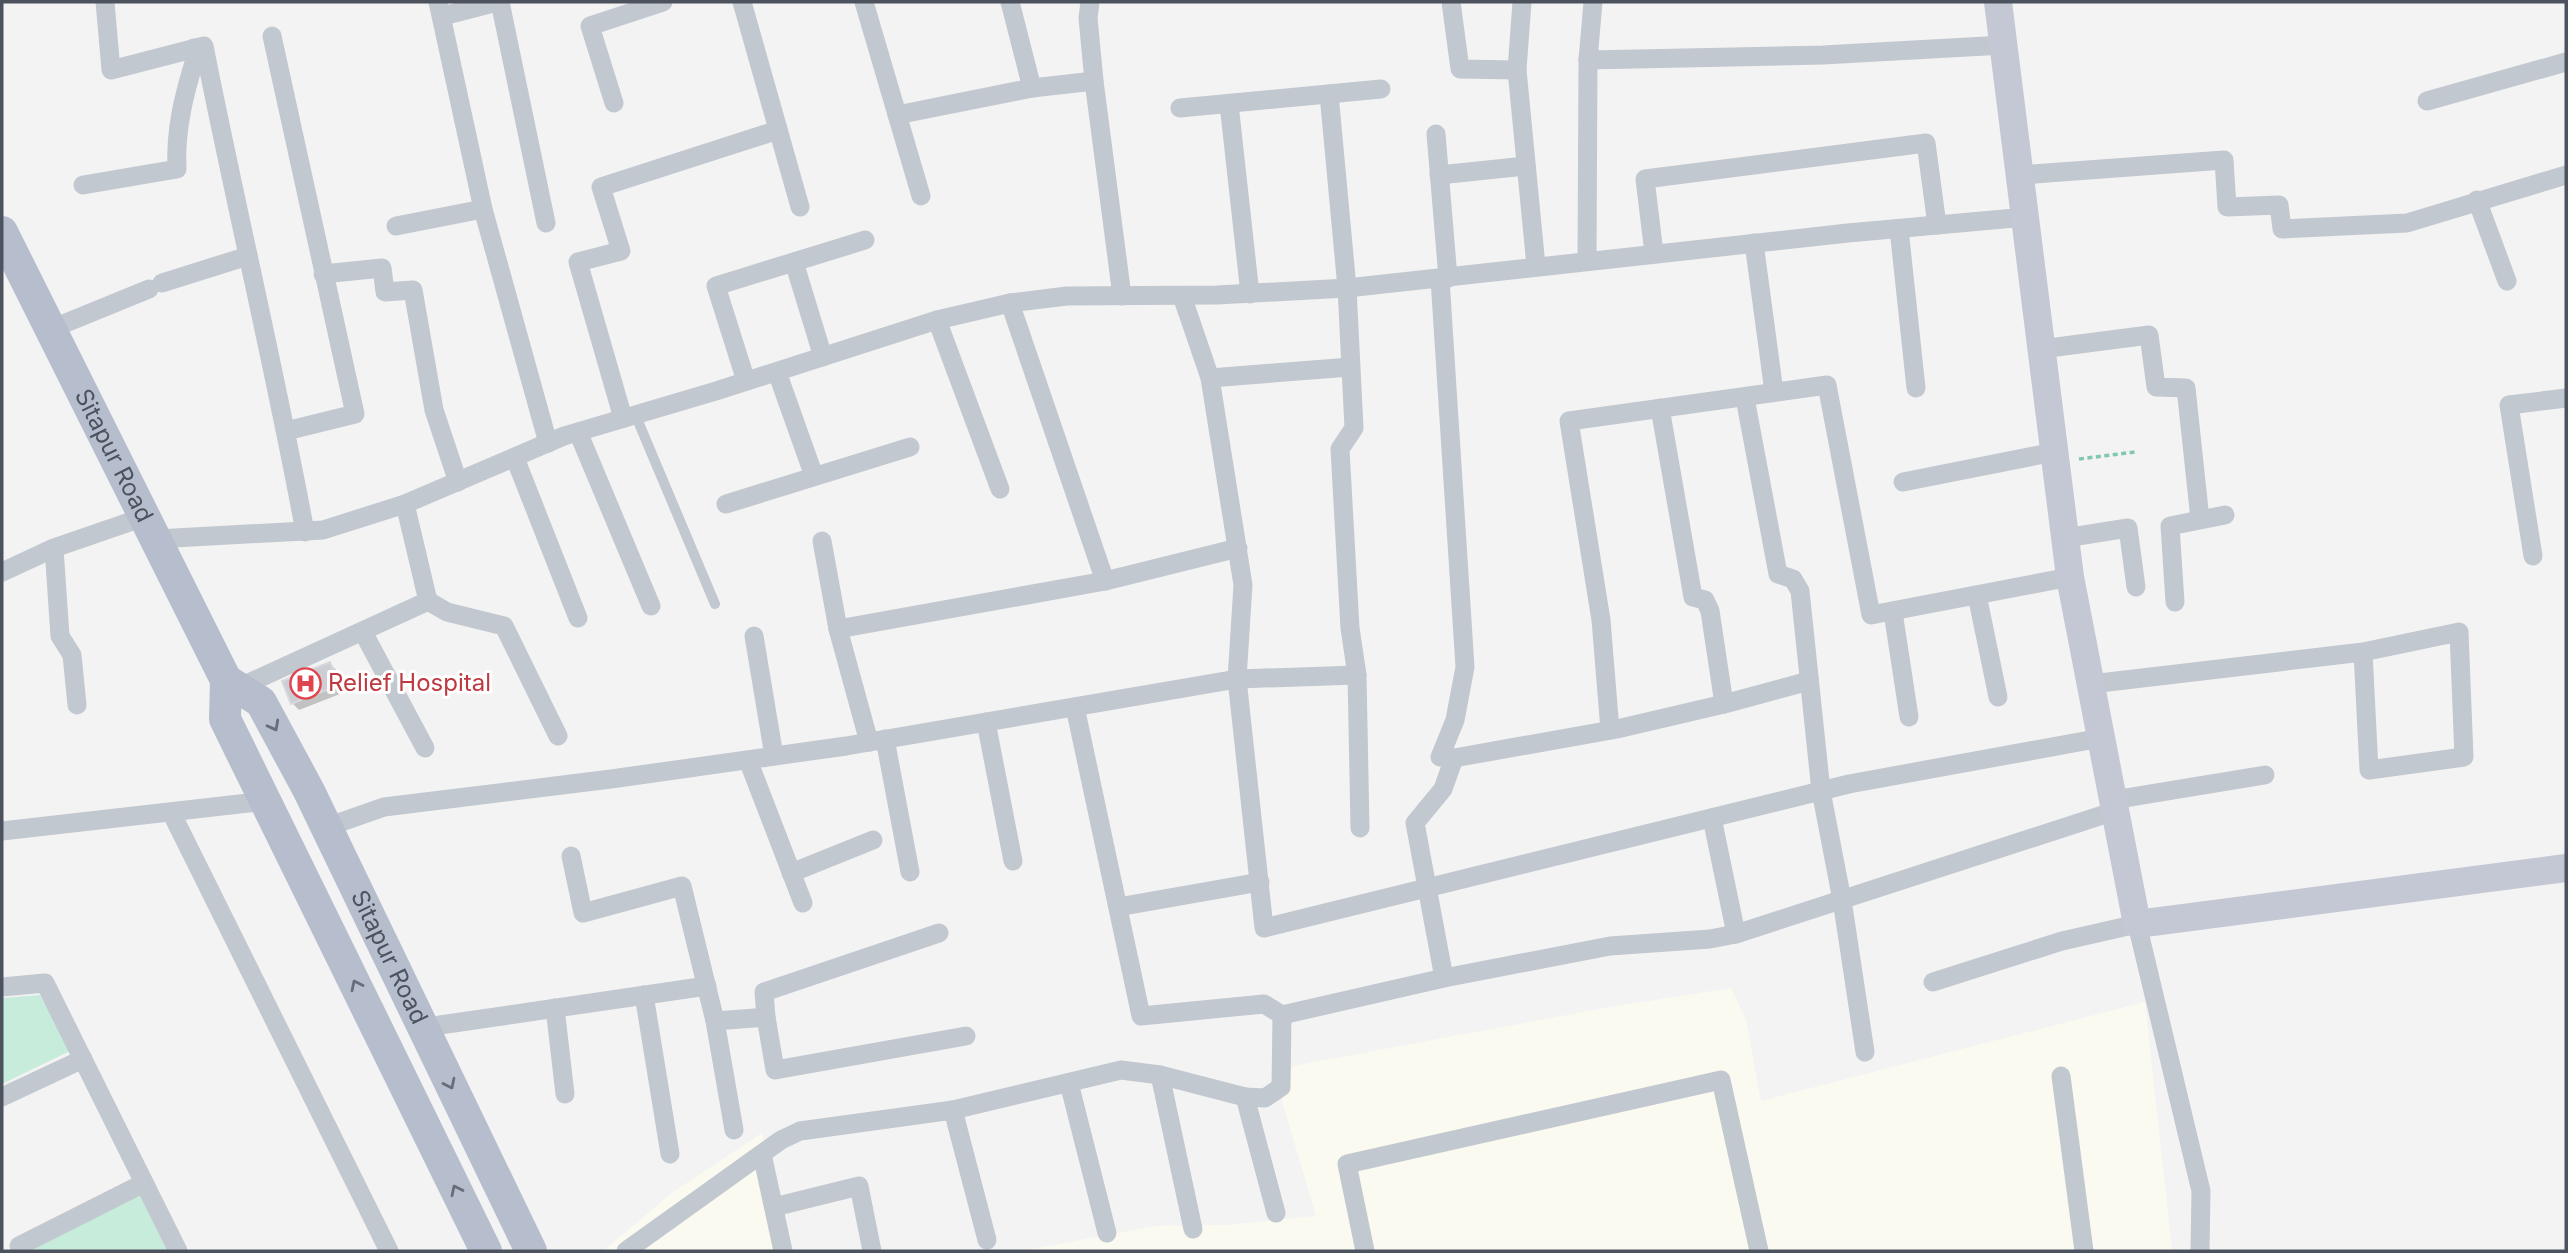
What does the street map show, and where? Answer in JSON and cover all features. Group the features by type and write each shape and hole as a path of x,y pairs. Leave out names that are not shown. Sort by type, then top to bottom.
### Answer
{"main road":[{"name":"Sitapur Road","path":"2,232 150,528 233,684 261,702 327,827 531,1251"},
{"name":"Sitapur Road","path":"233,684 225,719 486,1251"}],"street":[{"path":"105,2 111,70 204,46 305,532"},
{"path":"547,223 498,2 441,9 483,209 548,443"},
{"path":"614,103 590,26 663,2"},
{"path":"742,2 800,207"},
{"path":"864,2 921,196"},
{"path":"1010,2 1032,88"},
{"path":"1090,2 1087,18 1122,296"},
{"path":"1451,2 1460,69 1517,70"},
{"path":"1522,2 1517,70 1536,266"},
{"path":"1587,261 1587,60 1593,2"},
{"path":"1998,2 2070,577 2137,924 2201,1191 2200,1251"},
{"path":"272,36 355,414 286,431"},
{"path":"1587,60 1823,55 2004,45"},
{"path":"83,185 177,169 179,117 196,56 194,48"},
{"path":"2427,101 2566,62"},
{"path":"897,116 1032,88 1094,81"},
{"path":"1180,108 1381,89"},
{"path":"1329,94 1347,288 1354,428 1340,449 1350,628 1357,675 1360,828"},
{"path":"1228,104 1250,294"},
{"path":"629,416 578,262 621,251 601,187 778,130"},
{"path":"1436,134 1465,667 1455,720 1440,757 1454,758 1609,730 1724,704 1809,681"},
{"path":"1654,254 1645,179 1926,143 1937,225"},
{"path":"2020,175 2224,160 2227,207 2279,205 2281,229 2407,223 2566,175"},
{"path":"1439,175 1526,166"},
{"path":"2477,200 2507,281"},
{"path":"396,226 483,209"},
{"path":"2,572 54,548 150,528 305,532 323,530 405,504 578,432 937,320 1010,303 1067,296 1182,296 1347,288 2026,216"},
{"path":"1899,229 1916,388"},
{"path":"746,381 716,286 865,240"},
{"path":"1754,243 1774,392"},
{"path":"51,329 155,286 248,257"},
{"path":"794,262 823,357"},
{"path":"323,274 382,268 385,292 413,290 434,410 458,482"},
{"path":"1182,296 1210,378 1243,584 1237,679 1264,928 1821,791 2101,738"},
{"path":"1010,303 1105,581"},
{"path":"937,320 1000,489"},
{"path":"2042,349 2149,335 2157,387 2186,388 2200,519"},
{"path":"1210,378 1350,367"},
{"path":"777,372 814,476"},
{"path":"1609,730 1601,620 1569,421 1827,385 1871,615 2070,577"},
{"path":"1745,398 1778,574 1793,579 1800,591 1821,791 1842,900 1864,1052"},
{"path":"2533,556 2509,405 2566,398"},
{"path":"1660,408 1693,597 1706,600 1710,611 1724,704"},
{"path":"578,432 651,606"},
{"path":"726,504 910,447"},
{"path":"1903,482 2055,457"},
{"path":"515,458 578,618"},
{"path":"405,504 428,601 447,612 503,626 558,736"},
{"path":"2175,602 2170,526 2225,515"},
{"path":"2065,538 2127,528 2136,587"},
{"path":"822,541 838,629 877,740 910,872"},
{"path":"54,548 60,636 72,655 77,705"},
{"path":"838,629 1105,581 1238,548"},
{"path":"1977,595 1998,697"},
{"path":"233,684 363,632 428,601"},
{"path":"1893,611 1909,718"},
{"path":"363,632 425,748"},
{"path":"2091,684 2363,652 2459,632 2464,757 2369,770 2363,652"},
{"path":"754,636 774,756"},
{"path":"327,827 384,807 748,760 1237,679 1357,675"},
{"path":"1075,707 1141,1016 1265,1004 1282,1015 1444,978 1610,946 1710,939 1737,934 2114,806 2266,775"},
{"path":"986,722 1013,861"},
{"path":"1444,978 1415,823 1443,789 1454,758"},
{"path":"748,760 803,903"},
{"path":"2,831 266,801"},
{"path":"171,812 388,1251"},
{"path":"1712,818 1737,934"},
{"path":"791,873 873,840"},
{"path":"571,856 583,913 682,886 715,1021 734,1130"},
{"path":"1933,982 2062,941 2137,924 2566,868"},
{"path":"1118,907 1260,882"},
{"path":"939,933 764,992 775,1070 966,1036"},
{"path":"2,987 45,983 178,1251"},
{"path":"427,1034 440,1025 707,986"},
{"path":"644,995 670,1154"},
{"path":"555,1008 565,1094"},
{"path":"626,1251 781,1140 800,1132 953,1110 1121,1070 1160,1075 1245,1097 1265,1098 1281,1087 1282,1015"},
{"path":"715,1021 766,1017"},
{"path":"2,1097 83,1059"},
{"path":"1160,1075 1193,1229"},
{"path":"2061,1076 2084,1251"},
{"path":"1366,1251 1347,1164 1721,1080 1759,1251"},
{"path":"1069,1083 1107,1233"},
{"path":"1245,1097 1276,1213"},
{"path":"953,1110 987,1240"},
{"path":"762,1154 783,1251"},
{"path":"22,1251 19,1246 144,1183"},
{"path":"774,1207 859,1186 872,1251"}],"lane":[{"path":"629,416 715,604"}],"path":[{"path":"2055,457 2135,452"}],"shaded area":[{"path":"1731,988 1746,1020 1761,1101 2145,1002 2172,1251 1021,1251 1155,1226 1226,1225 1316,1216 1282,1101 1293,1066 1605,1008"},
{"path":"762,1133 789,1251 603,1251 673,1192"}],"green space":[{"path":"40,995 70,1051 2,1084 2,998"},
{"path":"142,1193 171,1251 36,1251 34,1246"}],"building":[{"path":"330,662 339,685 291,704 282,681"}],"place":[{"name":"Relief Hospital","path":"305,683"}]}
